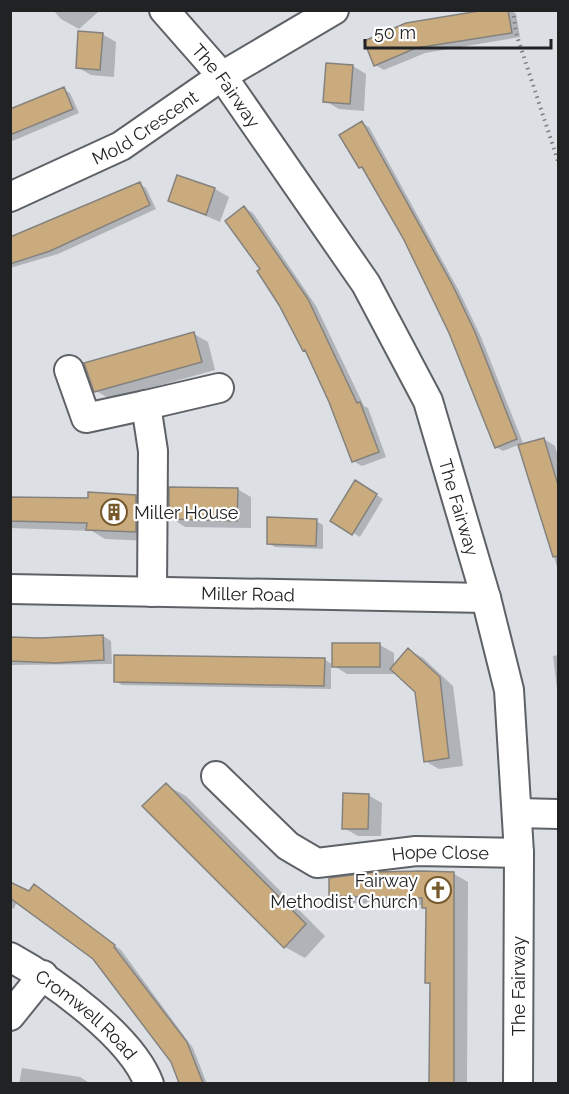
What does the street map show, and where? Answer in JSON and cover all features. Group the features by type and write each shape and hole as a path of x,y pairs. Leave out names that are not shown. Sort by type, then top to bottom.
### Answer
{"street":[{"name":"The Fairway","path":"164,10 222,76 366,284 428,401 486,598 509,690 519,853 518,1083"},
{"name":"Mold Crescent","path":"10,196 121,146 222,76 334,10"},
{"path":"69,370 86,418 219,388"},
{"path":"146,405 153,451 152,591"},
{"name":"Miller Road","path":"10,589 486,598"},
{"name":"Hope Close","path":"216,776 288,846 317,863 416,851 519,853"},
{"path":"518,813 558,814"},
{"name":"Cromwell Road","path":"10,957 43,975 95,1017 143,1067 149,1083"},
{"path":"10,1016 43,975"}],"path":[{"path":"513,10 516,33 558,161"}],"building":[{"path":"485,10 508,10 512,33 416,48 374,66 364,41 406,23"},
{"path":"78,31 103,33 100,70 76,68"},
{"path":"326,63 353,65 350,104 323,102"},
{"path":"64,87 73,109 10,135 10,109"},
{"path":"362,121 453,286 475,332 517,439 495,448 449,333 403,238 362,167 359,168 339,135"},
{"path":"177,175 215,188 206,215 168,201"},
{"path":"140,182 150,205 50,251 10,264 10,237"},
{"path":"244,206 308,299 357,403 360,402 379,452 352,462 329,402 305,350 303,351 279,305 257,271 260,269 225,221"},
{"path":"194,332 202,362 94,392 84,363"},
{"path":"544,438 558,485 558,556 553,557 518,445"},
{"path":"355,480 377,494 352,535 330,521"},
{"path":"169,487 238,488 237,521 169,519"},
{"path":"88,492 136,495 136,532 86,530 87,523 10,521 10,497 88,498"},
{"path":"267,517 317,519 316,546 267,544"},
{"path":"103,635 104,660 56,663 10,661 10,637"},
{"path":"332,643 380,643 380,667 332,667"},
{"path":"408,648 440,677 449,758 424,762 415,692 390,669"},
{"path":"114,655 325,658 324,686 114,682"},
{"path":"166,783 306,924 284,948 142,806"},
{"path":"343,793 369,794 368,829 342,829"},
{"path":"376,872 454,872 454,1083 429,1083 430,983 425,983 426,908 422,908 422,898 329,896 329,878"},
{"path":"10,882 29,891 34,884 115,945 114,947 187,1042 203,1083 179,1083 171,1062 93,959 10,898"}],"place":[{"name":"Miller House","path":"114,512"},
{"name":"Fairway Methodist Church","path":"438,890"}]}
